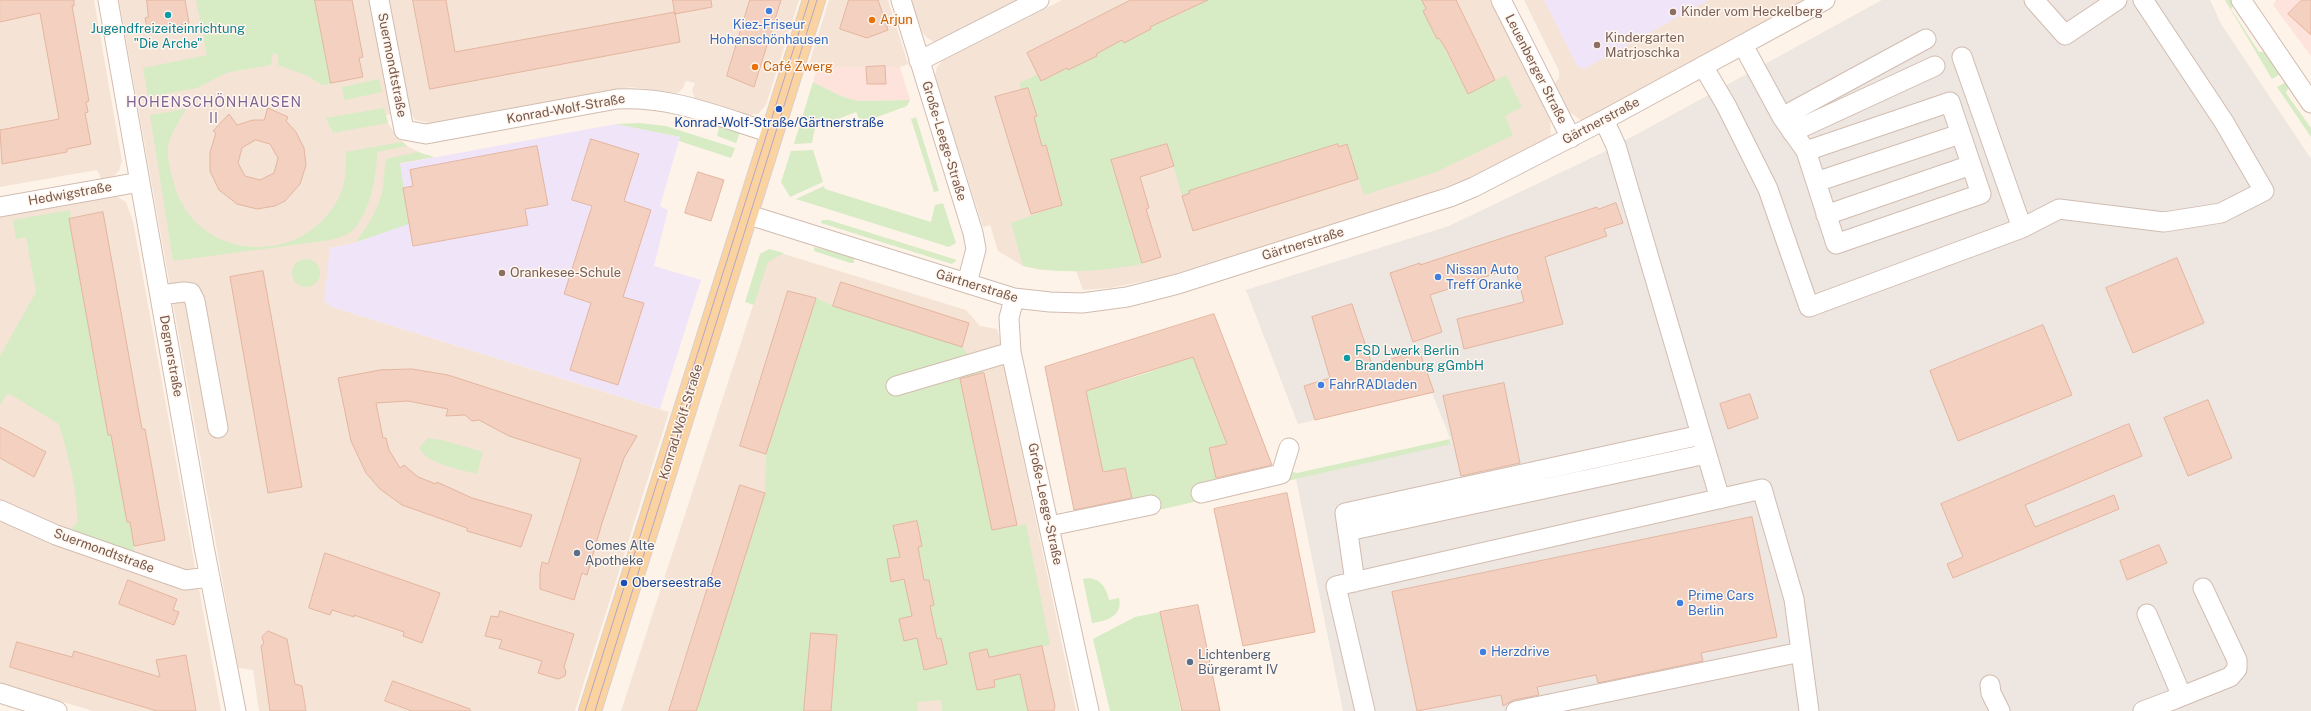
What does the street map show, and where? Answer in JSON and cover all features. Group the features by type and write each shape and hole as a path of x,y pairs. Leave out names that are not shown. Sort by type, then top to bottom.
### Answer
{"main road":[{"name":"Konrad-Wolf-Straße","path":"590,711 814,0"}],"street":[{"name":"Degnerstraße","path":"108,0 210,577 236,711"},
{"name":"Suermondtstraße","path":"379,0 404,130"},
{"name":"Große-Leege-Straße","path":"901,0 973,233 976,249 967,283"},
{"path":"919,61 1039,0"},
{"name":"Leuenberger Straße","path":"1501,0 1571,138"},
{"name":"Gärtnerstraße","path":"746,214 1014,298 1050,302 1082,303 1127,297 1178,284 1450,197 1571,138 1825,0"},
{"path":"2034,0 2065,35 2117,0"},
{"path":"1703,66 1726,105 1768,188 1809,307 2022,228 2059,209 2164,222 2221,213 2264,191 2224,122 2143,0"},
{"path":"2241,0 2311,103"},
{"path":"1787,125 1926,39"},
{"path":"1743,45 1787,125 1806,151 1836,244 1981,194 1950,102 1806,151"},
{"path":"1962,57 2022,228"},
{"path":"1787,125 1935,66"},
{"name":"Konrad-Wolf-Straße","path":"404,130 426,134 617,99 640,98 682,105 772,133"},
{"path":"1604,120 1616,146 1720,500"},
{"path":"1816,182 1960,134"},
{"path":"1826,215 1971,165"},
{"name":"Hedwigstraße","path":"0,207 140,182"},
{"path":"160,295 184,292 191,293 195,301 218,428"},
{"name":"Große-Leege-Straße","path":"1014,298 1009,318 1011,352 1089,711"},
{"path":"896,386 1011,352"},
{"path":"1355,582 1345,513 1701,435"},
{"path":"1201,493 1281,474 1289,448"},
{"path":"1348,531 1706,454"},
{"path":"1366,711 1336,586 1720,500 1762,489 1794,599 1809,711"},
{"path":"1050,526 1151,505"},
{"name":"Suermondtstraße","path":"0,510 56,534 185,580 210,577"},
{"path":"2143,711 2230,677 2237,669 2237,660 2203,588"},
{"path":"2147,614 2180,692 2175,699"},
{"path":"1516,711 1801,652"},
{"path":"1990,685 2000,711"},
{"path":"0,693 57,711"}],"shaded area":[{"path":"0,0 94,0 122,161 119,171 114,176 103,182 97,170 0,187"},
{"path":"119,0 372,0 394,114 386,115 388,123 396,136 409,147 425,155 434,157 388,166 397,228 354,243 330,248 332,307 669,412 575,711 259,711 253,670 238,668"},
{"path":"387,0 799,0 766,105 758,114 746,115 695,99 692,90 695,83 686,81 683,88 678,93 631,87 429,123 415,120 409,110"},
{"path":"829,0 888,0 908,64 900,67 808,67"},
{"path":"911,0 1026,0 936,43 927,38 922,32"},
{"path":"1062,0 1492,0 1550,118 1551,138 1467,179 1399,204 1164,277 1110,288 1083,290 1076,271 1041,270 1023,266 998,251 990,225 983,227 935,77 937,67 942,61"},
{"path":"1524,0 1806,0 1582,121 1565,109 1553,85 1559,78 1559,71"},
{"name":"Kindergarten Matrjoschka","path":"1544,0 1709,0 1584,69 1577,66"},
{"path":"1882,0 2210,0 2221,24 2311,159 2311,711 1343,711 1296,479 1452,443 1432,393 1298,424 1246,290 1449,226 1608,150"},
{"path":"2276,0 2311,0 2311,56 2273,5"},
{"path":"817,67 900,67 910,100 857,101 841,96 813,82"},
{"name":"Orankesee-Schule","path":"616,124 680,137 660,206 668,210 654,266 701,280 660,409 332,307 324,301 330,248 354,243 397,228 388,166"},
{"path":"116,196 126,202 133,221 221,711 93,711 0,683 0,216"},
{"path":"771,250 966,310 980,326 997,329 1011,376 1007,382 1076,711 621,711"}],"green space":[{"path":"196,0 315,0 332,84 322,85 308,76 278,65 278,55 273,53 271,65 224,74 197,88 148,97 143,68 207,55"},
{"path":"1205,0 1422,0 1426,9 1423,11 1436,38 1439,38 1468,94 1506,75 1522,107 1505,116 1513,135 1436,172 1364,195 1347,144 1339,147 1338,144 1189,191 1190,193 1182,196 1167,144 1111,161 1142,264 1112,269 1082,271 1038,269 1023,266 1011,223 1061,205 1052,178 1055,177 1046,145 1042,146 1034,117 1037,116 1028,88 1021,90 1019,83 1038,74 1042,81 1067,67 1068,70 1096,56 1096,54 1122,40 1124,43 1151,29 1150,27 1177,12 1179,15"},
{"path":"2225,0 2232,0 2234,3 2231,9 2259,52 2266,52 2280,74 2272,79"},
{"path":"379,79 382,92 344,100 342,87"},
{"path":"813,82 841,96 857,101 910,100 907,106 861,123 856,112 815,128 812,143 794,144"},
{"path":"2286,82 2289,86 2286,93 2311,128 2311,137 2277,87"},
{"path":"384,108 388,123 333,133 326,118"},
{"path":"186,109 171,137 168,147 169,164 173,180 184,207 201,227 223,240 248,246 274,246 299,238 321,222 341,194 345,176 346,152 401,142 407,146 377,152 377,162 373,185 366,210 354,229 346,235 331,240 173,261 150,115"},
{"path":"916,117 939,191 934,192 911,119"},
{"path":"640,123 666,126 735,148 731,158 679,141 680,137 616,124"},
{"path":"720,124 740,132 736,143 717,136"},
{"path":"813,150 823,182 790,197 781,182 791,151"},
{"path":"418,152 434,157 400,163 409,224 356,242 371,219 380,200 386,159"},
{"path":"824,186 825,189 931,222 935,205 943,203 956,243 949,247 796,199"},
{"path":"70,210 71,218 69,219 108,435 111,435 127,522 130,522 135,554 70,530 77,523 76,498 69,461 59,424 8,393 0,405 0,356 36,292 26,237 16,239 13,220"},
{"path":"822,220 829,220 957,260 952,264 821,223"},
{"path":"814,247 854,257 854,263 814,251"},
{"path":"769,249 784,253 768,262 754,305 745,302 760,254"},
{"path":"306,259 312,260 316,263 319,267 319,279 316,283 312,286 306,287 300,286 296,283 293,279 292,273 293,267 296,263 300,260"},
{"path":"816,298 833,306 962,347 984,373 960,379 992,530 1026,524 1050,645 989,657 987,649 969,653 977,690 995,687 994,680 1023,674 1023,689 1028,711 942,711 941,700 917,702 918,711 830,711 837,635 812,633 804,711 696,711 765,493 766,454","holes":["916,521 922,546 918,547 925,580 929,580 934,605 930,606 937,639 941,638 947,664 924,669 917,638 904,640 899,619 912,616 904,579 891,581 887,560 900,557 893,526"]},
{"path":"1191,352 1227,444 1209,448 1217,480 1273,467 1297,473 1450,439 1451,444 1079,528 1132,499 1125,468 1102,472 1085,386 1108,384 1134,377 1183,360"},
{"path":"428,438 442,440 483,452 477,474 445,466 429,459 419,448"},
{"path":"1089,578 1103,585 1109,600 1119,598 1119,609 1113,616 1103,621 1092,623 1083,579"},
{"path":"1160,612 1181,711 1110,711 1093,639 1135,617"}],"building":[{"path":"0,0 74,0 74,6 72,6 89,101 86,102 88,112 85,113 91,144 67,149 67,152 2,164 0,130 59,119 40,13 0,22"},
{"name":"Jugendfreizeiteinrichtung \"Die Arche\"","path":"147,0 185,0 189,23 148,32 145,18 148,17"},
{"path":"315,0 352,0 363,57 359,58 363,77 331,83"},
{"path":"413,0 446,0 455,52 675,12 680,42 430,89"},
{"path":"673,0 711,0 712,7 675,14"},
{"path":"750,0 781,0 754,87 727,76"},
{"path":"849,0 878,0 888,30 867,38 840,29"},
{"path":"1131,0 1208,0 1150,27 1151,29 1124,43 1122,40 1096,54 1097,56 1068,70 1067,68 1041,81 1027,53"},
{"path":"1422,0 1456,0 1495,80 1468,94 1447,51 1439,38 1437,39 1423,11 1426,9"},
{"path":"2302,0 2311,0 2311,35 2288,14"},
{"path":"885,66 886,84 867,84 866,67"},
{"path":"1028,88 1037,116 1034,117 1042,146 1046,145 1062,205 1031,214 995,97"},
{"path":"268,108 288,117 286,121 296,132 304,148 306,165 300,184 285,201 275,206 257,209 237,204 219,190 210,171 210,152 216,133 213,131 229,114 237,125 253,120 264,120","holes":["256,140 270,144 278,158 274,173 260,180 245,176 238,163 242,148"]},
{"path":"591,139 639,154 624,201 651,210 623,297 644,303 618,385 570,370 591,303 564,294 592,206 572,200"},
{"path":"1167,144 1174,166 1140,177 1149,208 1146,209 1161,257 1142,263 1111,160"},
{"path":"1338,144 1339,147 1347,144 1358,179 1193,231 1182,196 1190,193 1189,191"},
{"path":"537,146 548,205 525,209 528,225 413,246 403,188 413,186 410,170"},
{"path":"698,172 724,180 711,221 685,213"},
{"name":"Nissan Auto Treff Oranke","path":"1616,203 1623,223 1604,229 1607,236 1545,257 1563,324 1464,349 1457,319 1524,302 1515,267 1430,295 1442,332 1413,342 1390,273 1420,263 1420,265 1597,207 1598,209"},
{"path":"103,212 142,429 145,429 165,540 134,546 130,522 127,522 111,435 108,435 69,219"},
{"path":"2177,258 2204,323 2133,353 2106,288"},
{"path":"263,271 302,487 268,493 230,277"},
{"path":"841,282 969,323 962,347 833,306"},
{"path":"788,291 816,298 766,454 740,446"},
{"name":"FSD Lwerk Berlin Brandenburg gGmbH","path":"1352,304 1372,365 1419,350 1434,392 1315,420 1304,386 1330,378 1312,317"},
{"path":"1214,314 1272,465 1216,478 1209,448 1227,444 1193,357 1086,391 1103,472 1125,468 1132,498 1074,510 1045,367"},
{"path":"2043,325 2072,395 1958,441 1930,371"},
{"path":"412,369 448,375 637,436 624,458 602,523 587,575 582,573 574,600 540,589 540,572 542,562 548,564 581,459 509,436 479,420 472,421 465,415 446,416 448,409 408,401 376,403 383,438 386,438 389,450 400,468 404,465 418,477 436,484 437,482 472,498 532,515 521,547 467,531 467,528 402,505 380,489 366,473 351,441 338,378 380,370"},
{"path":"984,373 1017,525 992,530 960,379"},
{"path":"1504,383 1520,463 1461,476 1443,396"},
{"path":"1750,394 1758,418 1728,429 1720,404"},
{"path":"2208,400 2232,458 2188,476 2164,418"},
{"path":"2129,424 2142,456 2025,505 2035,527 2114,495 2119,509 1953,578 1947,564 1963,557 1941,504"},
{"path":"0,427 46,452 34,477 0,458"},
{"path":"740,485 765,493 696,711 669,711"},
{"path":"1287,493 1315,632 1243,646 1214,509"},
{"path":"1752,517 1777,637 1701,653 1703,661 1598,683 1596,675 1537,687 1539,695 1514,700 1503,706 1501,695 1417,711 1392,592"},
{"path":"917,521 922,546 918,547 924,580 929,580 934,605 930,606 937,639 941,638 947,664 924,670 917,638 904,641 899,619 912,616 904,579 891,582 887,559 900,557 893,526"},
{"path":"2159,545 2167,563 2127,580 2120,561"},
{"path":"325,553 440,593 422,643 403,636 404,632 354,615 354,617 332,610 330,615 309,608"},
{"path":"128,580 177,599 173,610 179,612 174,625 119,604"},
{"name":"Lichtenberg Bürgeramt IV","path":"1198,605 1220,711 1182,711 1160,612"},
{"path":"500,611 574,634 564,667 566,671 565,676 558,679 538,673 542,661 499,648 502,640 485,636 491,616 498,617"},
{"path":"268,631 287,639 295,684 302,686 306,711 270,711 261,646 264,644 262,637"},
{"path":"811,633 837,635 831,711 804,711"},
{"path":"17,642 72,657 74,651 160,677 156,660 186,655 196,711 157,711 10,667"},
{"path":"1042,646 1055,706 1054,711 1028,711 1020,674 994,680 995,687 977,690 969,653 987,649 989,657"},
{"path":"393,681 470,709 470,711 412,711 385,701"}],"tram line":[{"path":"585,711 809,0"},
{"path":"595,711 817,0"}],"place":[{"name":"Kiez-Friseur Hohenschönhausen","path":"769,11"},
{"name":"Kinder vom Heckelberg","path":"1673,12"},
{"name":"Jugendfreizeiteinrichtung \"Die Arche\"","path":"168,15"},
{"name":"Arjun","path":"872,20"},
{"name":"Kindergarten Matrjoschka","path":"1597,45"},
{"name":"Café Zwerg","path":"755,67"},
{"name":"Konrad-Wolf-Straße/Gärtnerstraße","path":"779,109"},
{"name":"Orankesee-Schule","path":"502,273"},
{"name":"Nissan Auto Treff Oranke","path":"1438,277"},
{"name":"FSD Lwerk Berlin Brandenburg gGmbH","path":"1347,358"},
{"name":"FahrRADladen","path":"1321,385"},
{"name":"Comes Alte Apotheke","path":"577,553"},
{"name":"Oberseestraße","path":"624,583"},
{"name":"Prime Cars Berlin","path":"1680,603"},
{"name":"Herzdrive","path":"1483,652"},
{"name":"Lichtenberg Bürgeramt IV","path":"1190,662"}],"district":[{"name":"HOHENSCHÖNHAUSEN II","path":"214,112"}]}
